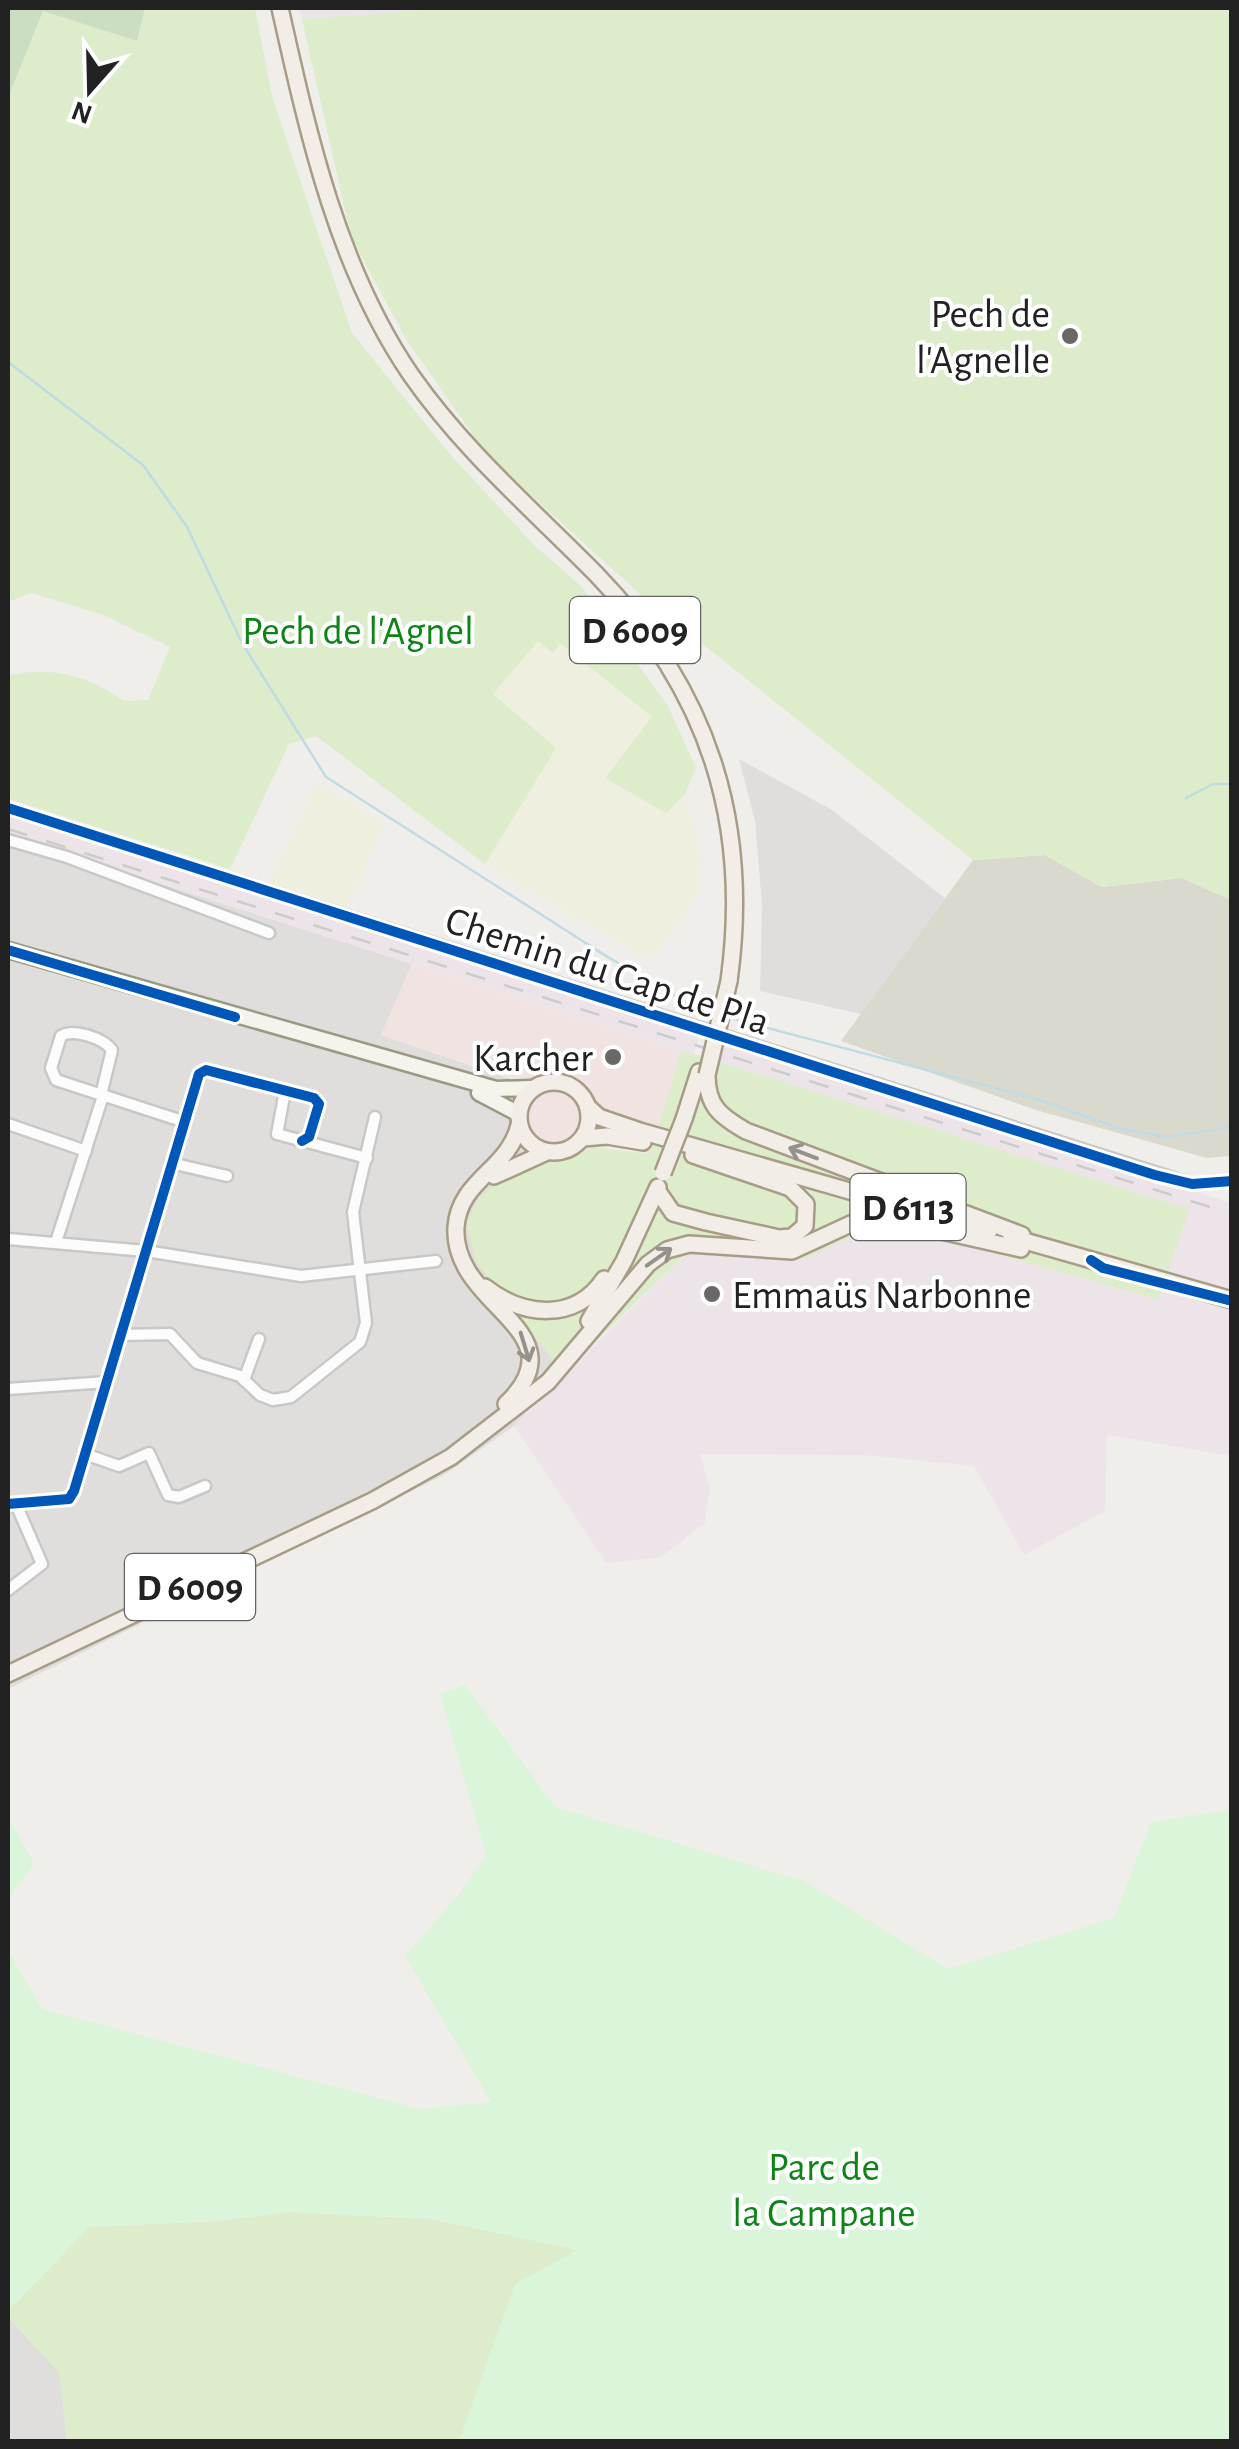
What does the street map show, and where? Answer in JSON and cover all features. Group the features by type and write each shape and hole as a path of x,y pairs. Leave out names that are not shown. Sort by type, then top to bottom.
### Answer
{"main road":[{"name":"D 6009","path":"270,8 319,197 352,282 389,353 461,450 630,625 677,694 712,786 725,848 729,898 726,980"},
{"name":"D 6009","path":"8,1674 372,1500 450,1457 520,1402 595,1312 660,1182 703,1074 735,935 734,862 721,785 684,690 655,644 610,590 459,437 392,344 332,206 280,8"},
{"path":"8,950 488,1096 519,1120 529,1142 547,1152"},
{"path":"235,1018 496,1089 533,1088 549,1082 569,1085 588,1108 583,1138 568,1150 547,1152 503,1170 464,1200"},
{"path":"703,1074 718,1114 746,1131 1091,1260"},
{"path":"372,1500 465,1438 516,1394 528,1376 528,1343 518,1326 480,1292 466,1272 456,1240 464,1200 476,1180 510,1151 533,1088"},
{"name":"D 6113","path":"588,1108 598,1117 640,1131 1232,1303"},
{"name":"D 6113","path":"583,1138 626,1138 684,1152 1021,1249 1232,1303"},
{"path":"660,1182 674,1213 779,1238 792,1237 805,1226 806,1204 790,1188 684,1152"},
{"path":"466,1272 492,1293 528,1309 555,1311 578,1306 603,1282 660,1182"},
{"path":"520,1402 548,1382 648,1264 676,1246 792,1251 870,1215 1021,1249"}],"street":[{"name":"Chemin du Cap de Pla","path":"8,808 1192,1184"},
{"path":"8,840 68,857 268,933"},
{"path":"56,1242 86,1151 102,1094 112,1050 108,1044 66,1032 52,1075 102,1094 182,1120"},
{"path":"8,1590 42,1564 12,1504 69,1499 86,1454 182,1120 199,1074 206,1070 314,1098 318,1104 310,1136 302,1141"},
{"path":"285,1091 277,1134 366,1158"},
{"path":"122,1335 170,1334 197,1363 244,1380 260,1395 273,1400 291,1397 360,1342 366,1323 353,1212 375,1116"},
{"path":"8,1124 86,1151"},
{"path":"172,1164 226,1176"},
{"path":"8,1239 146,1251 301,1276 436,1261"},
{"path":"244,1380 259,1339"},
{"path":"8,1389 107,1382"},
{"path":"86,1454 119,1466 149,1453 168,1496 179,1497 205,1486"}],"shaded area":[{"path":"299,8 449,8 302,19"},
{"path":"739,759 832,810 945,898 861,1014 760,991 762,905 755,821"},
{"path":"8,816 699,1035 694,1054 8,835"},
{"path":"8,835 412,964 381,1035 517,1081 549,1353 563,1373 514,1426 444,1475 8,1689"},
{"path":"1045,855 1102,887 1182,878 1231,900 1231,1156 1207,1158 1036,1110 841,1041 973,860"},
{"path":"412,964 681,1050 650,1154 618,1146 593,1147 575,1159 554,1164 529,1161 508,1117 517,1080 381,1035"},
{"path":"723,1042 1231,1203 1231,1456 1107,1435 1105,1511 1024,1555 974,1466 862,1455 700,1454 710,1488 705,1523 661,1557 606,1563 514,1426 689,1251 884,1222 1157,1300 717,1061"},
{"path":"8,2317 60,2373 67,2441 8,2441"}],"green space":[{"path":"8,8 145,8 137,41 43,11 8,98"},
{"name":"Pech de l'Agnel","path":"145,8 255,8 272,96 352,333 448,452 535,546 582,587 668,706 696,768 685,794 666,813 605,778 652,717 560,643 553,653 538,641 493,694 556,748 485,864 316,736 289,744 230,869 8,799 8,676 54,672 83,679 124,701 148,700 170,647 101,614 31,593 8,602 8,98 43,10 137,41"},
{"path":"449,8 1231,8 1231,900 1182,878 1102,887 1045,855 973,860 640,594 488,456 406,339 351,237 302,19"},
{"path":"538,640 560,643 653,717 666,813 685,794 702,856 701,888 651,960 485,864 556,748 493,694"},
{"path":"317,782 384,825 347,907 270,884"},
{"path":"681,1050 1189,1209 1158,1300 884,1222 803,1260 689,1251 563,1373 477,1263 466,1224 479,1197 529,1161 563,1161 592,1147 650,1154"},
{"name":"Parc de la Campane","path":"465,1685 555,1807 804,1881 948,1969 1114,1918 1151,1822 1231,1810 1231,2441 453,2441 460,2438 515,2284 577,2250 430,2219 288,2212 216,2221 89,2227 8,2311 8,1950 42,2009 419,2109 491,2102 405,1956 461,1892 486,1855 440,1694"},
{"path":"8,1817 34,1864 8,1898"},
{"path":"288,2212 430,2219 579,2249 460,2438 453,2441 67,2441 59,2373 8,2317 8,2311 89,2227 216,2221"}],"waterway":[{"path":"8,362 143,465 187,527 242,643 326,777 606,956 689,1004 713,1013"},
{"path":"1186,798 1213,784 1232,784"},
{"path":"726,1017 1037,1099 1121,1129 1168,1137 1232,1127"}],"railway":[{"path":"8,829 1232,1214"}],"cycle path":[{"path":"8,808 1155,1175 1192,1184 1232,1181"},
{"path":"8,950 235,1017"},
{"path":"8,1504 69,1499 74,1491 199,1074 206,1070 314,1098 319,1104 309,1137 302,1141"},
{"path":"1091,1260 1103,1268 1232,1301"}],"place":[{"name":"Pech de l'Agnelle","path":"1070,336"},
{"name":"Karcher","path":"613,1057"},
{"name":"Emmaüs Narbonne","path":"712,1294"}]}
